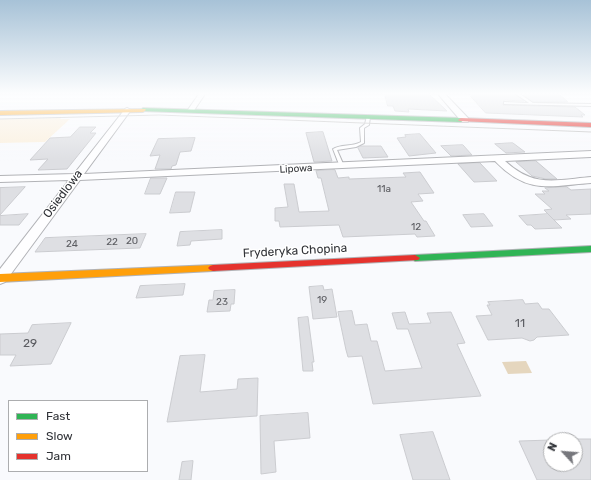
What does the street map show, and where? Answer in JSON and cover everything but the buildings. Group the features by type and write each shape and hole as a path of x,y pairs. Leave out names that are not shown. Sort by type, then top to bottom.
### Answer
{"main road":[{"path":"350,116 591,125"},
{"name":"Fryderyka Chopina","path":"0,278 591,249"}],"street":[{"name":"Osiedlowa","path":"0,278 122,116"},
{"path":"462,116 465,120"},
{"name":"Lipowa","path":"0,179 342,166 591,154"},
{"path":"497,158 514,174 532,181 541,183 591,180"}],"lane":[{"path":"342,166 335,149 339,147 354,146 363,142 362,128 368,125 368,117"}],"shaded area":[{"path":"61,118 60,119 70,119 45,142 0,143 0,119"},
{"path":"526,361 532,373 508,374 502,362"}],"tram line":[{"path":"0,119 103,116"},
{"path":"195,116 591,132"}],"traffic: fast":[{"path":"347,116 461,120"},
{"path":"415,258 591,249"}],"traffic: slow":[{"path":"0,278 213,268"}],"traffic: jam":[{"path":"461,120 591,125"},
{"path":"213,268 415,258"}]}
